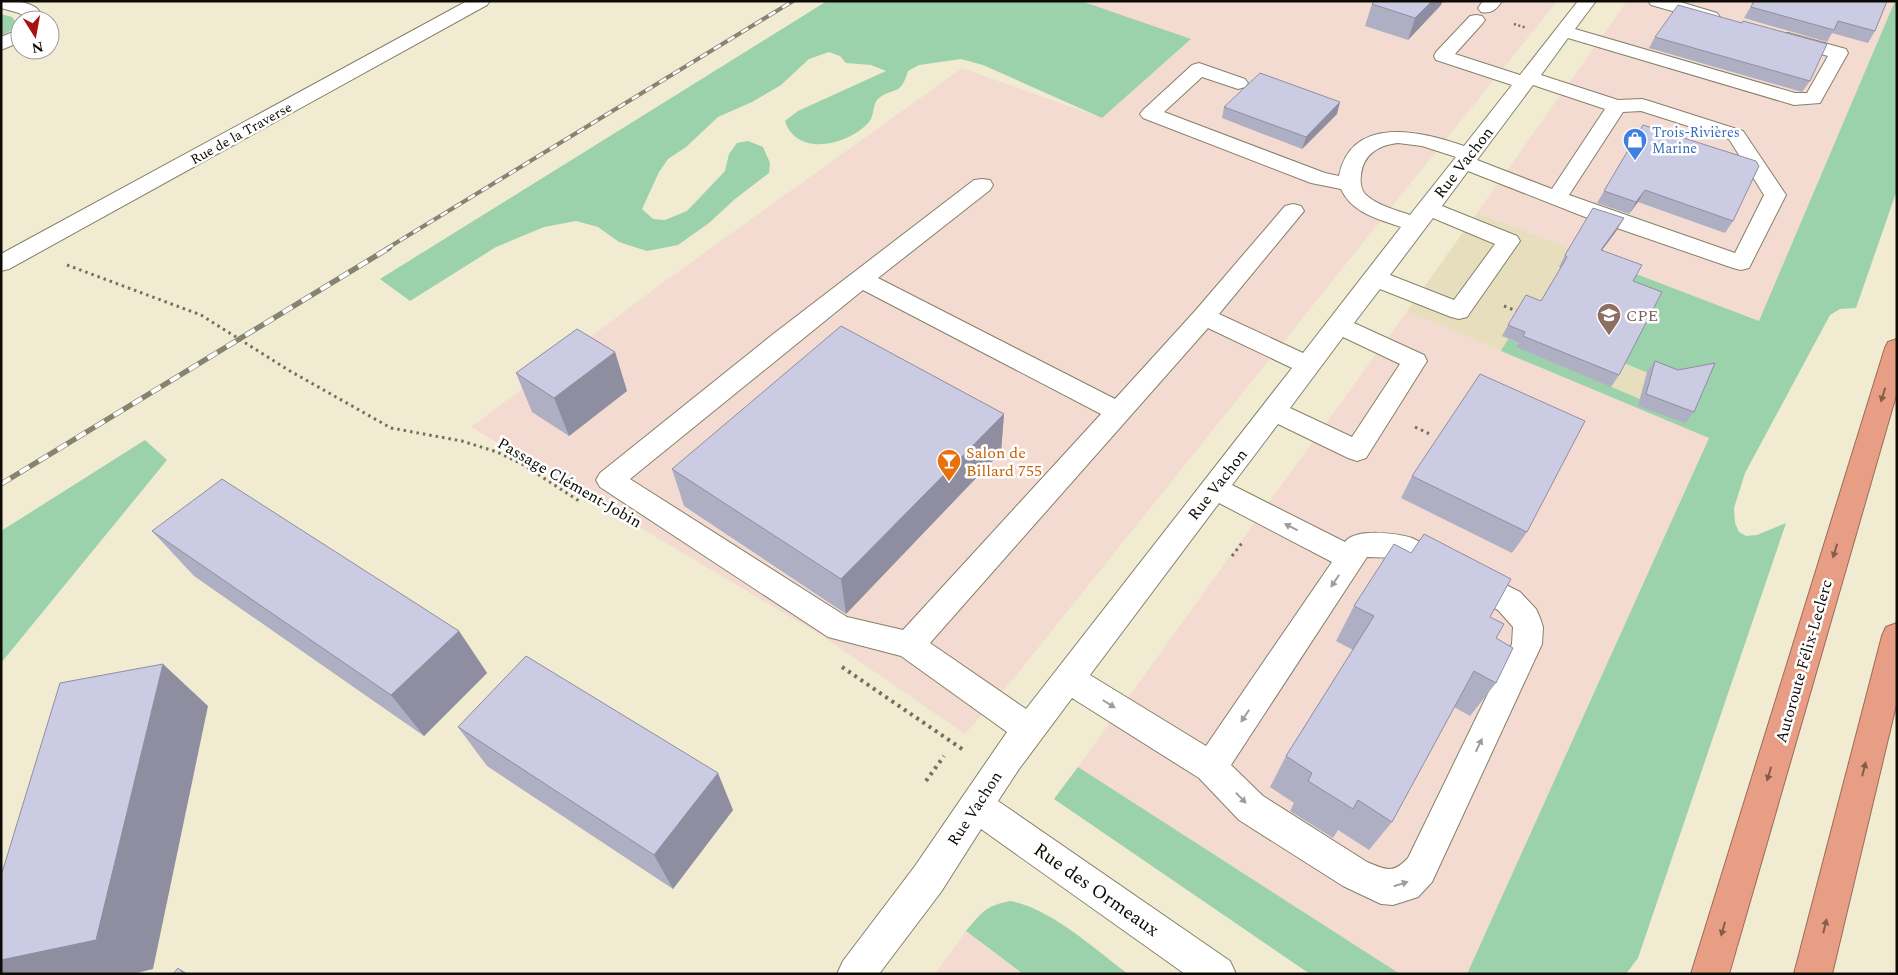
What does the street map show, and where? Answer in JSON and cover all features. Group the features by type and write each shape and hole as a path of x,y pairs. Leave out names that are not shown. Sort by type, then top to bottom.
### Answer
{"highway":[{"name":"Autoroute Félix-Leclerc","path":"1710,974 1897,348"},
{"path":"1813,974 1897,636"}],"street":[{"name":"Rue de la Traverse","path":"6,257 481,1"},
{"name":"Rue Vachon","path":"856,974 923,886 998,771 1587,1"},
{"path":"1657,1 1725,21"},
{"path":"1,2 28,10"},
{"path":"1375,278 1458,311 1509,241 1421,216 1362,202 1354,194 1350,184 1352,165 1360,152 1371,143 1384,138 1420,139 1593,212 1741,263 1775,195 1736,135 1642,105 1617,106 1443,56 1485,10"},
{"path":"1564,31 1794,99 1813,99 1839,53 1772,34"},
{"path":"1238,83 1199,69 1150,114 1318,178 1350,184"},
{"path":"1557,196 1617,106"},
{"path":"982,185 781,341 610,480 839,628 909,644 1030,730"},
{"path":"909,644 1204,317 1293,211"},
{"path":"861,279 1119,412"},
{"path":"1204,317 1308,365"},
{"path":"1274,411 1357,451 1416,361 1338,325"},
{"path":"1214,488 1350,558"},
{"path":"1068,678 1211,767 1251,808 1369,881 1381,886 1404,884 1420,870 1527,644 1528,627 1518,609 1509,601 1402,546 1359,545 1211,767"},
{"name":"Rue des Ormeaux","path":"976,806 1217,974"}],"path":[{"name":"Passage Clément-Jobin","path":"61,261 202,315 290,371 391,428 486,447 582,502"},
{"path":"834,662 962,748"},
{"path":"926,781 944,756"}],"shaded area":[{"path":"1081,1 1557,1 1013,679 965,734 821,635 471,427 665,281 962,68 1102,118 1191,39"},
{"path":"1627,1 1895,1 1759,321 1477,213"},
{"name":"CPE","path":"1477,213 1610,264 1709,438 1407,311"},
{"path":"1407,311 1709,438 1467,974 1400,974 1078,767"},
{"path":"966,931 987,948 1022,974 935,974"}],"green space":[{"path":"827,1 1081,1 1191,39 1102,118 983,65 961,59 919,65 908,71 900,88 885,94 877,100 871,119 860,130 837,142 812,144 800,140 791,133 785,121 798,111 886,71 871,65 846,63 840,56 829,52 809,59 781,85 752,102 718,117 686,147 668,159 659,172 642,209 653,219 665,220 687,211 725,171 729,154 737,143 748,141 763,147 770,163 769,173 735,199 709,223 678,245 647,251 619,242 598,227 576,221 544,227 496,247 410,301 380,279"},
{"path":"1895,1 1897,1 1897,190 1856,308 1840,309 1830,315 1745,473 1734,508 1735,523 1739,532 1746,536 1757,535 1786,523 1638,958 1626,974 1467,974 1709,438 1501,351 1508,339 1519,343 1517,347 1640,399 1651,374 1624,363 1610,264 1759,321"},
{"path":"1,14 10,16 10,31 1,36"},
{"path":"145,440 167,460 1,663 1,531"},
{"path":"1078,767 1400,974 1310,974 1054,799"},
{"path":"1010,901 1026,905 1057,921 1128,974 1023,974 966,931 989,908"}],"building":[{"path":"1375,1 1432,1 1415,18 1372,4"},
{"path":"1754,1 1887,1 1875,31 1838,21 1834,30 1751,7"},
{"path":"1678,5 1827,44 1810,81 1655,37"},
{"path":"1260,73 1340,102 1306,137 1224,107"},
{"path":"1643,125 1756,161 1759,166 1733,221 1645,190 1636,202 1604,191"},
{"path":"1593,208 1624,218 1601,250 1642,265 1633,281 1662,292 1619,375 1523,336 1525,332 1508,325 1526,295 1541,301 1567,257 1565,255"},
{"path":"841,326 1004,414 841,579 672,469"},
{"path":"577,329 615,352 554,398 516,373"},
{"path":"1655,361 1678,370 1715,363 1694,412 1646,394"},
{"path":"1480,374 1585,421 1527,532 1412,476"},
{"path":"222,479 459,631 391,695 152,531"},
{"path":"1424,534 1511,579 1490,617 1504,624 1496,638 1513,648 1496,683 1474,671 1392,822 1358,800 1353,809 1308,781 1312,773 1286,756 1374,616 1354,606 1394,544 1411,553"},
{"path":"526,656 718,773 654,855 458,727"},
{"path":"163,664 96,940 1,960 1,876 60,683"},
{"path":"178,968 184,974 173,974"}],"railway":[{"path":"386,249 793,1"},
{"path":"1,484 389,248"}],"place":[{"name":"Trois-Rivières Marine","path":"1635,161"},
{"name":"CPE","path":"1609,336"},
{"name":"Salon de Billard 755","path":"949,482"}]}
